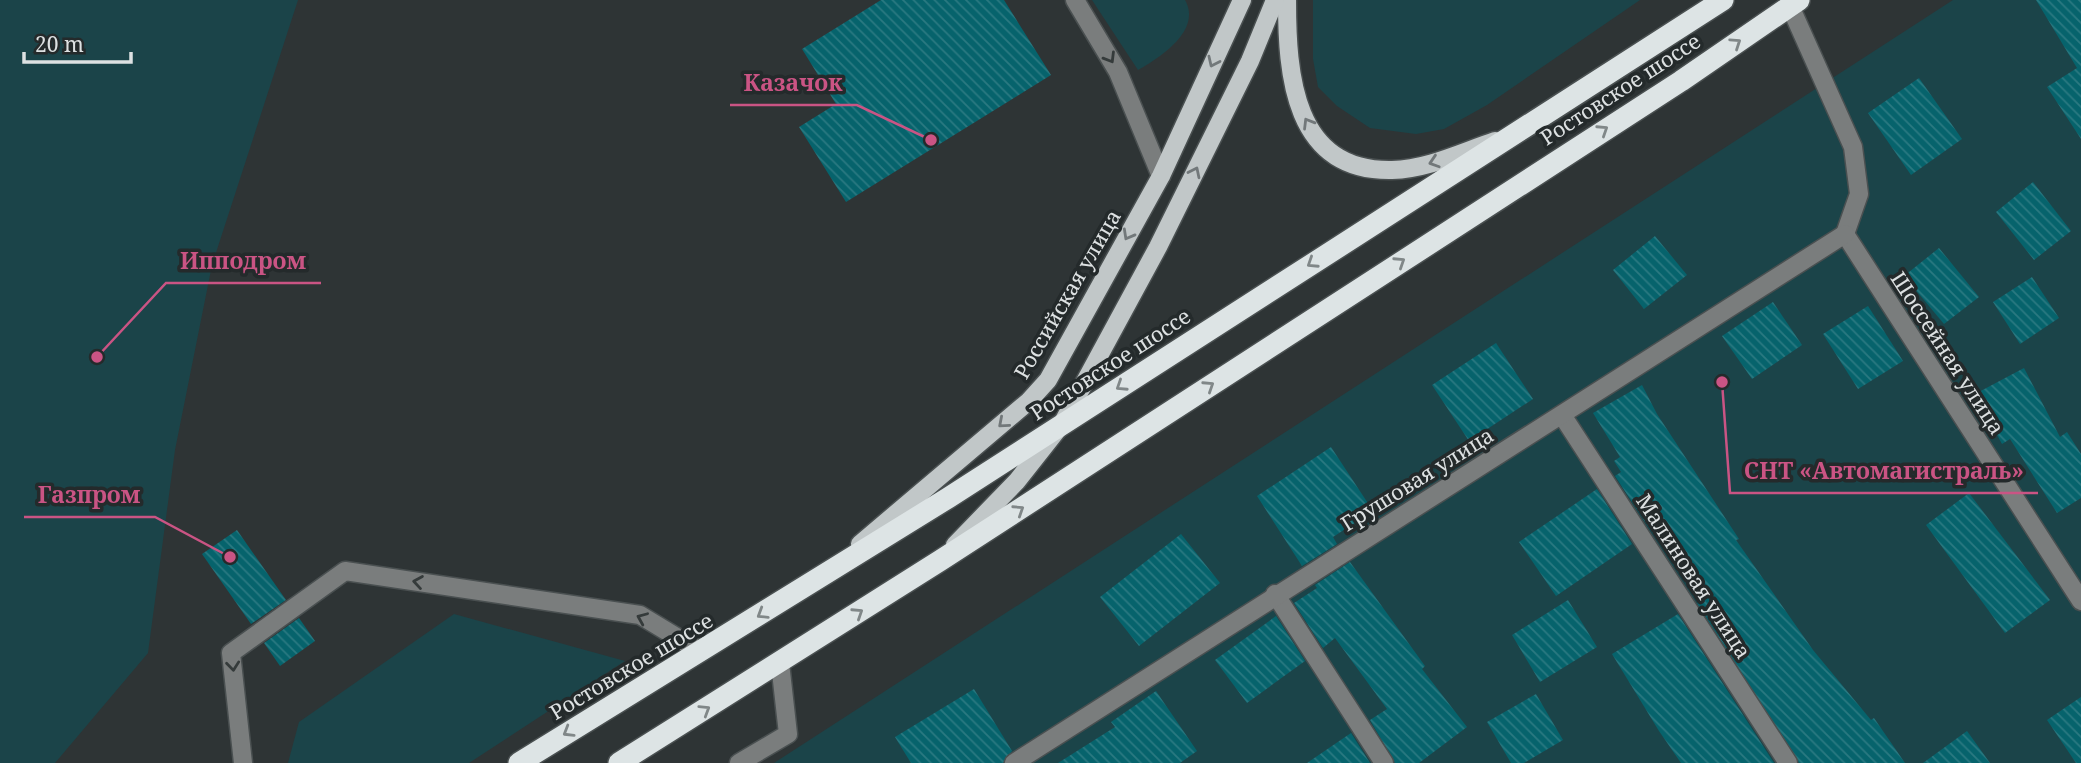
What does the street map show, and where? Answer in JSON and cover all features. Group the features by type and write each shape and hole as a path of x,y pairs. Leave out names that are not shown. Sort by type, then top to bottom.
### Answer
{"highway":[{"name":"Ростовское шоссе","path":"519,763 1062,425 1723,0"},
{"name":"Ростовское шоссе","path":"619,763 941,560 1681,81 1795,3"}],"main road":[{"name":"Российская улица","path":"820,577 984,441 1048,380 1161,176 1242,0"},
{"path":"941,560 1017,481 1062,425 1158,247 1250,61 1275,0"},
{"path":"1287,0 1288,69 1294,98 1310,130 1332,152 1359,166 1392,170 1426,165 1521,131"}],"street":[{"path":"1075,0 1118,72 1161,176"},
{"path":"1795,3 1853,147 1859,194 1844,234"},
{"name":"Грушовая улица","path":"1014,763 1275,594 1562,415 1844,234"},
{"name":"Шоссейная улица","path":"1844,234 2081,601"},
{"name":"Малиновая улица","path":"1562,415 1788,763"},
{"path":"243,763 231,653 345,571 640,615 701,652"},
{"path":"1275,594 1384,763"},
{"path":"739,763 788,734 780,663"}],"shaded area":[{"path":"0,0 298,0 212,265 175,450 148,653 55,763 0,763"},
{"path":"1092,0 1185,0 1189,11 1188,22 1184,32 1167,50 1138,70"},
{"path":"1313,0 1640,0 1487,105 1444,129 1416,134 1370,128 1337,106 1318,87 1313,59"},
{"path":"1953,0 2081,0 2081,763 774,763"},
{"path":"454,614 625,661 469,763 288,763 299,722"}],"building":[{"path":"881,0 1004,0 1051,75 846,202 799,127 836,104 802,49"},
{"path":"2036,0 2081,0 2081,139 2047,87 2077,68"},
{"path":"1919,78 1962,139 1911,175 1868,113"},
{"path":"2033,182 2071,231 2034,260 1996,212"},
{"path":"1655,236 1687,275 1644,309 1613,270"},
{"path":"1939,248 1979,297 1944,324 1904,276"},
{"path":"2032,277 2059,318 2020,344 1993,302"},
{"path":"1773,302 1802,345 1752,379 1722,336"},
{"path":"1868,306 1903,361 1858,389 1823,334"},
{"path":"1496,343 1533,399 1469,441 1432,385"},
{"path":"2024,368 2060,437 2067,432 2081,454 2081,498 2057,513 2010,439 2002,444 1975,394"},
{"path":"1642,385 1657,414 1739,539 1736,540 1813,650 1871,720 1874,718 1905,763 1799,763 1697,603 1703,599 1656,527 1651,531 1615,476 1621,472 1614,461 1620,457 1593,413"},
{"path":"1331,447 1373,511 1333,537 1337,544 1302,566 1257,496"},
{"path":"1597,489 1632,544 1556,596 1519,542"},
{"path":"1969,493 2050,600 2005,633 1926,525"},
{"path":"237,530 286,600 251,624 202,554"},
{"path":"1181,534 1220,583 1139,646 1100,597"},
{"path":"1350,562 1425,666 1422,669 1467,727 1419,763 1395,763 1370,720 1387,709 1335,638 1323,648 1294,603 1317,588 1315,585"},
{"path":"1568,600 1597,647 1540,682 1512,635"},
{"path":"1678,614 1774,763 1681,763 1659,731 1612,654"},
{"path":"1276,616 1305,661 1247,703 1215,660"},
{"path":"299,618 315,641 280,666 264,643"},
{"path":"974,689 1012,751 1003,763 911,763 895,737"},
{"path":"1156,691 1197,751 1180,763 1058,763 1115,727 1111,722"},
{"path":"1536,694 1563,740 1524,763 1511,763 1487,722"},
{"path":"2081,697 2081,763 2076,763 2047,720"},
{"path":"1967,731 1990,763 1923,763"},
{"path":"1351,733 1370,763 1307,763"}],"place":[{"name":"Казачок","path":"931,140"},
{"name":"Ипподром","path":"97,357"},
{"name":"СНТ «Автомагистраль»","path":"1722,382"},
{"name":"Газпром","path":"230,557"}]}
